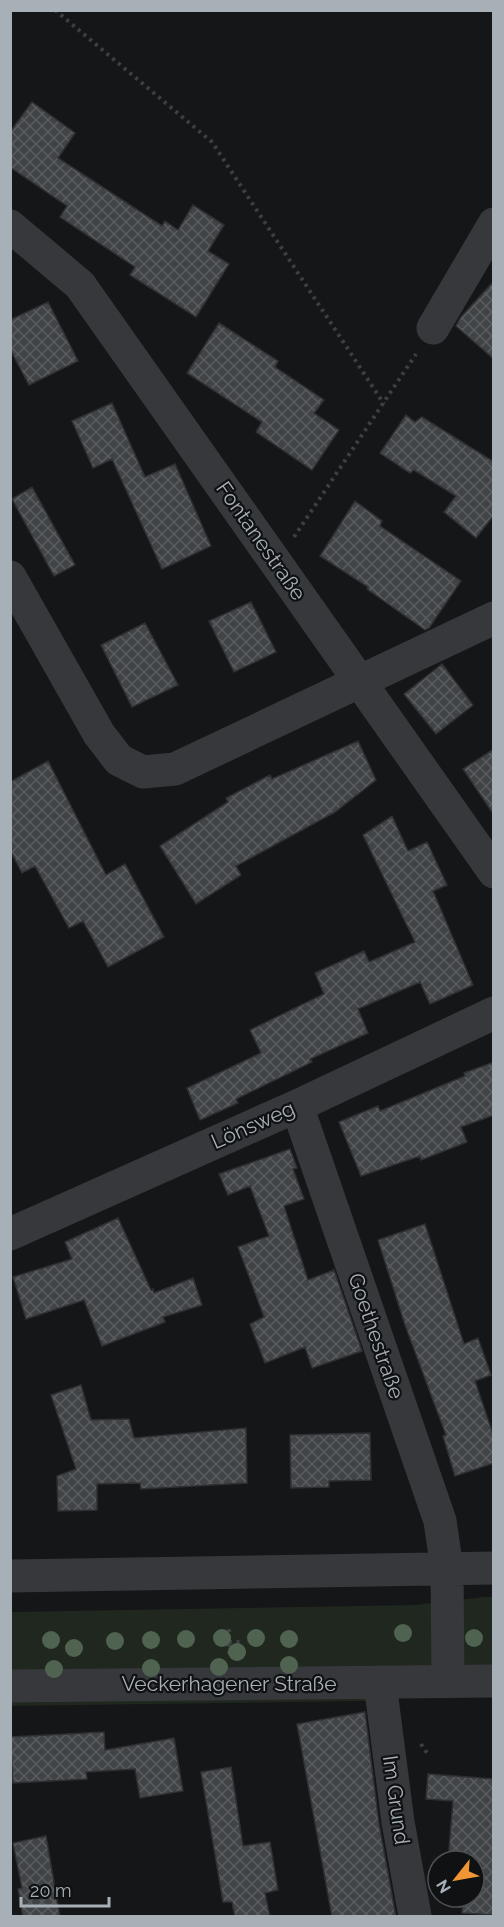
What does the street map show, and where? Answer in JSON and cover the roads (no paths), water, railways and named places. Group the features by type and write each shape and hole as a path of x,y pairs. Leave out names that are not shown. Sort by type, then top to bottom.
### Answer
{"street":[{"path":"433,328 494,224"},
{"name":"Fontanestraße","path":"13,234 80,285 359,681 490,861"},
{"path":"10,577 99,734 119,760 143,772 176,769 494,618"},
{"name":"Lönsweg","path":"10,1234 297,1106 494,1013"},
{"name":"Goethestraße","path":"297,1106 440,1521 447,1569"},
{"path":"10,1576 494,1568"},
{"path":"447,1569 448,1681"},
{"name":"Veckerhagener Straße","path":"10,1686 494,1681"},
{"name":"Im Grund","path":"380,1683 398,1822 415,1917"}]}
